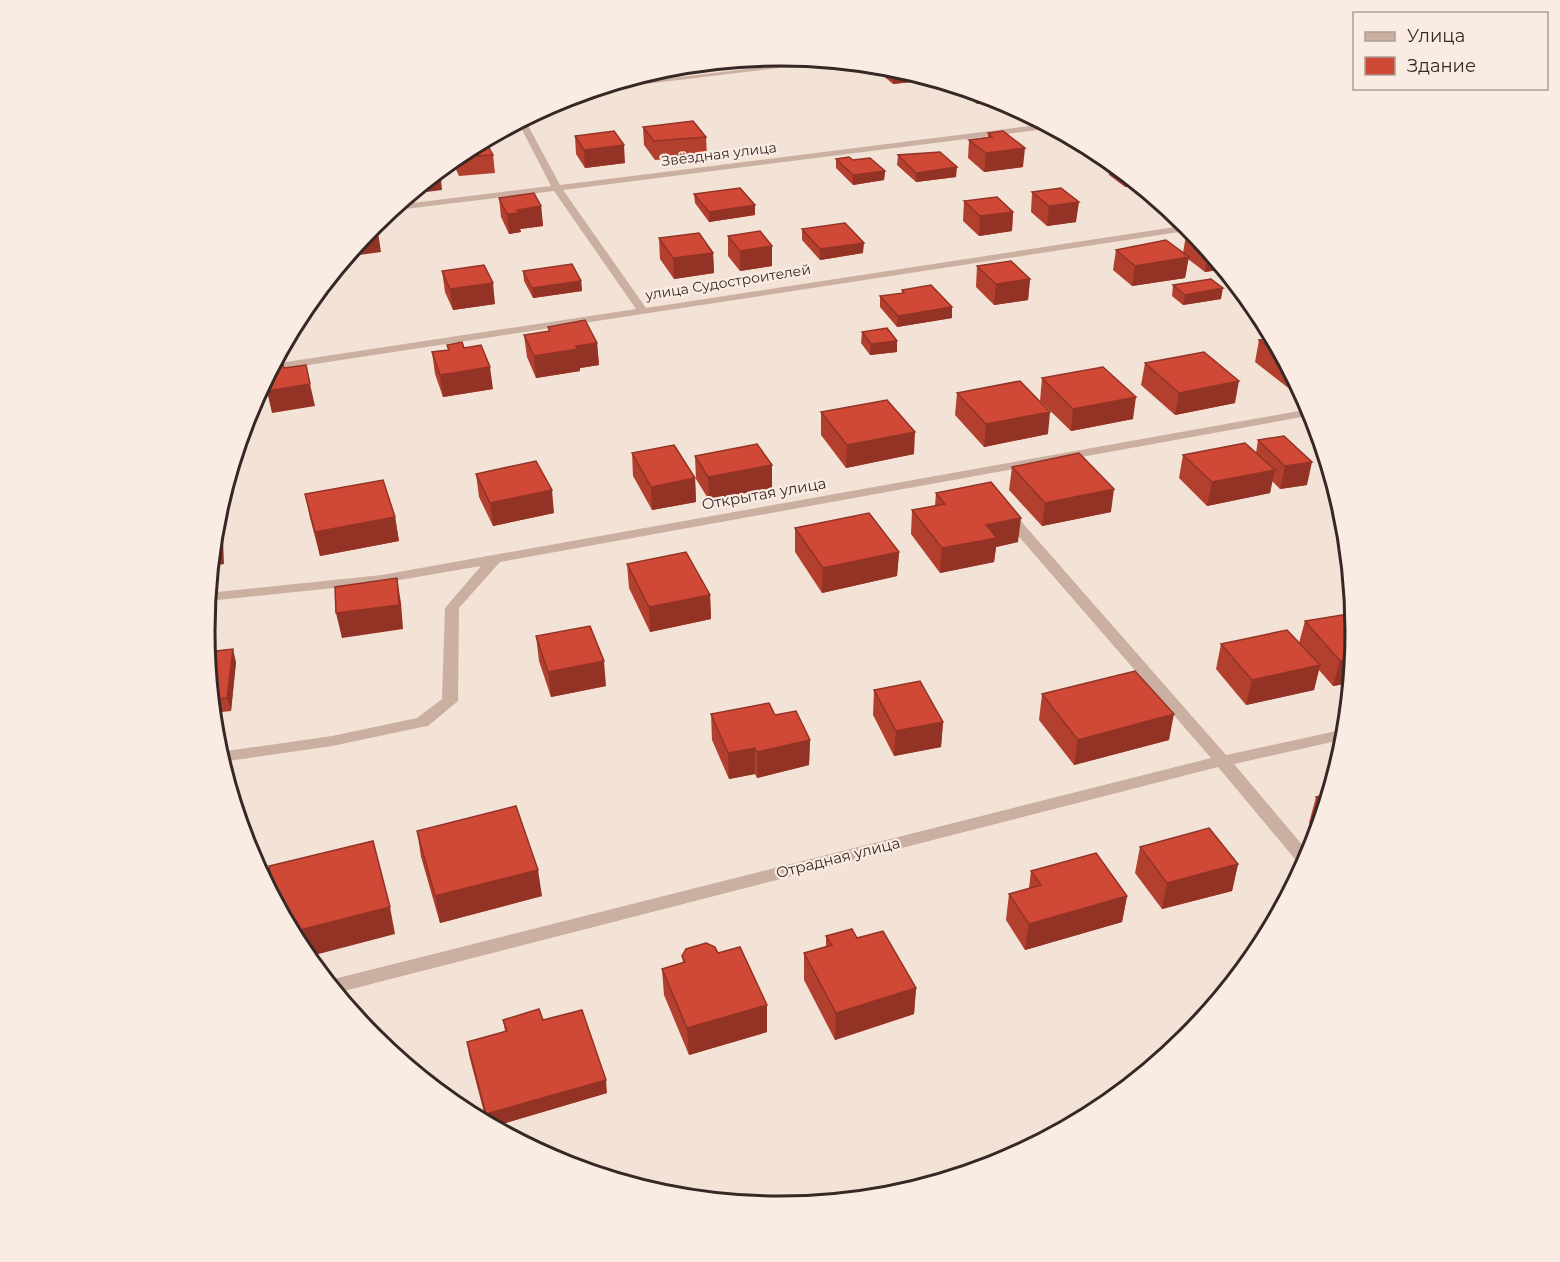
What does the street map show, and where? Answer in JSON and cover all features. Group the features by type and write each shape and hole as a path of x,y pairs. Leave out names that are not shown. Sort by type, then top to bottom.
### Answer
{"street":[{"path":"636,85 790,66"},
{"path":"525,127 557,188 642,310"},
{"name":"Звёздная улица","path":"406,207 1037,128"},
{"name":"улица Судостроителей","path":"281,366 1179,230"},
{"name":"Открытая улица","path":"216,597 382,579 1302,414"},
{"path":"972,473 1299,853"},
{"path":"229,756 332,741 422,722 450,701 452,608 496,558"},
{"name":"Отрадная улица","path":"340,985 1222,761 1335,736"}],"building":[{"path":"693,121 706,137 654,141 643,127"},
{"path":"614,131 624,145 584,150 575,136"},
{"path":"1003,131 1025,148 986,153 969,140 992,137 988,133"},
{"path":"489,148 493,155 474,156"},
{"path":"940,152 957,167 916,173 898,155"},
{"path":"849,157 853,160 870,158 885,171 853,175 836,159"},
{"path":"740,188 755,205 709,212 694,194"},
{"path":"1061,188 1079,202 1049,206 1032,192"},
{"path":"534,193 541,206 517,210 519,213 507,214 499,198"},
{"path":"997,197 1013,212 980,216 964,201"},
{"path":"845,223 864,243 820,249 802,229"},
{"path":"760,231 772,246 740,251 728,236"},
{"path":"699,233 713,253 673,258 659,238"},
{"path":"1166,240 1189,257 1135,266 1116,250"},
{"path":"1011,261 1030,279 996,284 977,266"},
{"path":"572,264 581,281 532,288 523,271"},
{"path":"484,265 493,283 450,289 442,271"},
{"path":"1211,279 1223,288 1185,295 1173,285"},
{"path":"931,285 952,307 898,316 880,296 904,293 902,290"},
{"path":"585,320 597,343 576,346 578,349 534,356 524,335 550,331 548,327"},
{"path":"887,328 897,341 871,344 862,332"},
{"path":"462,342 464,348 481,345 490,367 440,375 432,352 449,350 447,345"},
{"path":"1204,352 1239,381 1179,393 1145,363"},
{"path":"282,365 284,368 306,365 310,384 269,391"},
{"path":"1103,367 1136,397 1073,409 1042,378"},
{"path":"1020,381 1050,412 986,424 957,393"},
{"path":"887,400 915,432 847,445 821,412"},
{"path":"1284,436 1312,462 1285,466 1258,440"},
{"path":"1245,443 1275,470 1212,482 1183,455"},
{"path":"757,444 772,465 708,477 695,456"},
{"path":"674,445 695,478 651,487 632,453"},
{"path":"1079,453 1114,489 1045,503 1012,467"},
{"path":"536,461 552,490 490,503 476,474"},
{"path":"383,480 395,517 315,532 305,494"},
{"path":"991,482 1021,518 986,525 997,538 942,548 912,510 945,504 936,493"},
{"path":"869,513 899,552 823,568 795,528"},
{"path":"686,552 710,595 649,607 627,564"},
{"path":"397,578 399,605 336,613 335,587"},
{"path":"1345,615 1344,660 1340,661 1305,621"},
{"path":"590,626 604,661 548,672 536,636"},
{"path":"1287,630 1320,665 1252,680 1221,644"},
{"path":"233,649 227,698 219,699 216,651"},
{"path":"1135,671 1174,714 1078,740 1042,694"},
{"path":"920,681 943,722 896,731 874,690"},
{"path":"769,703 775,715 796,711 810,740 757,752 755,748 728,753 711,714"},
{"path":"516,806 538,870 435,896 417,831"},
{"path":"1209,828 1238,864 1167,883 1140,847"},
{"path":"373,841 390,907 301,930 273,881 269,866"},
{"path":"1096,853 1127,896 1029,924 1009,894 1041,885 1031,871"},
{"path":"852,929 857,938 883,931 916,988 836,1013 804,953 832,945 826,936"},
{"path":"706,943 715,947 718,953 740,947 767,1005 687,1028 662,969 685,962 682,956 686,949"},
{"path":"539,1009 543,1020 582,1010 606,1080 487,1114 467,1042 507,1031 503,1020"}]}
